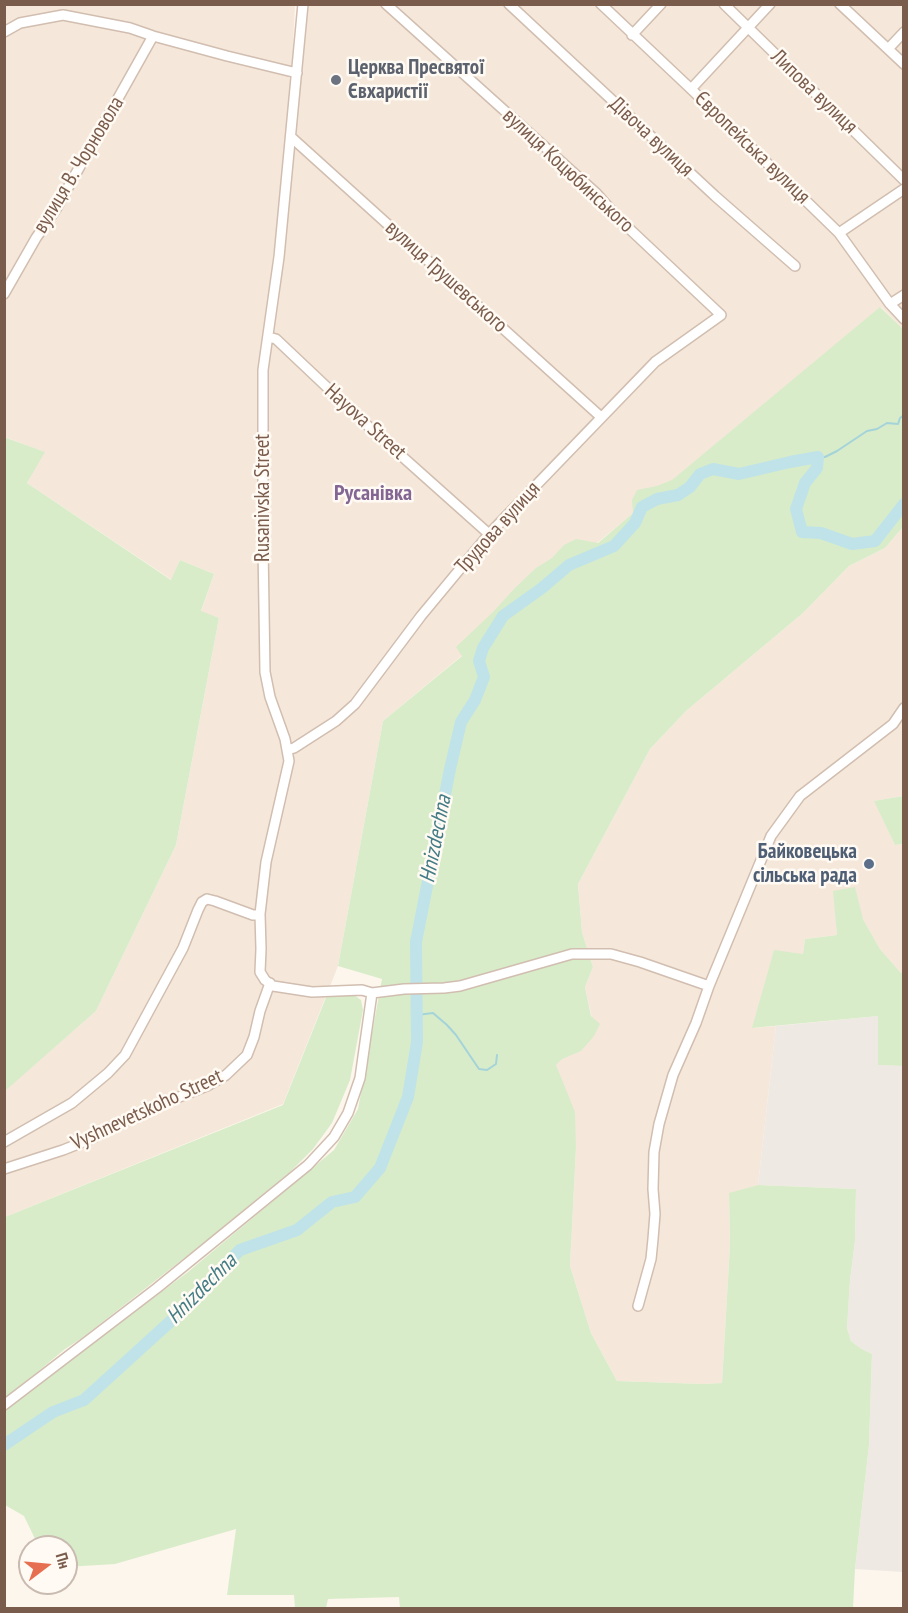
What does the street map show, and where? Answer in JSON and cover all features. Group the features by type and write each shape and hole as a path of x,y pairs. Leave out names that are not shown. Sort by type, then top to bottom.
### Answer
{"street":[{"name":"Rusanivska Street","path":"270,983 260,972 260,915 266,862 289,761 285,739 270,697 265,672 263,369 279,257 303,4"},
{"name":"вулиця Коцюбинського","path":"386,4 596,193 619,219 721,315"},
{"name":"Дівоча вулиця","path":"509,4 706,188 795,266"},
{"name":"Європейська вулиця","path":"601,4 839,233 903,319"},
{"path":"632,35 661,4"},
{"name":"Липова вулиця","path":"724,4 903,180"},
{"path":"691,89 770,4"},
{"path":"843,5 903,64"},
{"path":"4,32 21,23 63,15 130,28 226,56 297,73"},
{"path":"888,49 903,32"},
{"name":"вулиця В. Чорновола","path":"4,294 56,208 153,36"},
{"name":"вулиця Грушевського","path":"291,137 601,417"},
{"path":"839,233 903,189"},
{"path":"890,304 903,295"},
{"name":"Трудова вулиця","path":"287,750 294,748 336,721 355,704 427,608 489,534 656,362 721,315"},
{"name":"Hayova Street","path":"268,337 276,339 360,419 489,534"},
{"path":"638,1306 651,1259 655,1214 654,1152 658,1124 673,1075 771,836 800,795 893,724 903,708"},
{"path":"893,724 903,727"},
{"path":"4,1142 72,1103 108,1073 125,1055 183,948 202,902 207,899 215,900 253,915 260,915"},
{"path":"270,983 273,986 312,992 362,990 372,993 444,988 460,986 572,954 611,954 709,986"},
{"name":"Vyshnevetskoho Street","path":"4,1168 93,1138 149,1109 226,1076 247,1055 270,983"},
{"path":"4,1405 157,1288 308,1165 334,1137 348,1113 360,1078 372,993"}],"shaded area":[{"path":"5,5 295,5 292,66 286,68 292,85 262,358 307,5 903,5 903,329 881,307 383,721 338,966 283,1104 5,1217 4,1091 96,1011 176,845 219,618 201,612 214,574 180,560 172,580 27,483 44,452 5,437"},
{"path":"903,527 903,796 875,801 895,845 903,844 903,973 880,949 863,919 834,891 837,935 805,939 803,954 753,1028 776,1026 758,1185 729,1194 730,1244 722,1383 617,1381 591,1333 570,1266 576,1148 556,1065 593,1023 585,987 593,967 582,932 578,884 650,749 686,711 803,613 849,566 885,548"},
{"path":"878,1016 878,1065 904,1066 903,1572 855,1569 869,1445 872,1354 851,1341 847,1328 855,1240 856,1189 758,1185 776,1026"}],"green space":[{"path":"880,307 903,329 903,527 885,548 849,566 803,613 686,711 650,749 578,884 582,932 593,967 585,987 591,1016 600,1024 594,1036 581,1051 562,1059 556,1065 575,1112 576,1148 570,1266 591,1333 617,1381 722,1383 730,1244 729,1193 758,1185 856,1189 855,1240 847,1328 851,1341 872,1354 869,1445 855,1569 853,1608 400,1608 399,1597 328,1599 326,1608 295,1608 294,1595 227,1595 236,1529 115,1564 78,1566 78,1535 33,1535 24,1516 5,1505 4,1412 188,1272 334,1150 358,1109 382,979 338,966 383,721 462,656 456,647 536,568 552,558 564,545 576,539 598,543 633,513 632,500 637,490 672,480"},
{"path":"4,437 45,452 27,483 171,580 180,560 214,574 201,611 219,618 176,845 96,1011 5,1091"},
{"path":"903,796 903,844 895,845 874,801"},
{"path":"855,887 863,919 880,949 903,973 903,1066 878,1065 878,1016 752,1028 774,950 803,954 805,939 837,935 833,891"},
{"path":"327,995 354,995 361,1000 363,1010 350,1080 332,1123 313,1149 290,1172 215,1234 65,1349 5,1399 5,1217 283,1105"}],"waterway":[{"path":"818,457 825,457 837,451 867,431 877,429 887,423 898,424 904,415"},
{"name":"Hnizdechna","path":"4,1445 53,1412 84,1400 194,1300 240,1250 297,1230 332,1202 355,1197 380,1168 408,1097 417,1042 416,942 450,769 461,722 475,700 484,677 479,661 483,648 503,616 569,565 614,546 635,523 642,507 657,499 678,495 690,487 700,474 713,469 739,474 818,457 817,468 805,483 796,509 802,532 821,533 852,544 875,541 904,504"},
{"path":"417,1015 433,1013 447,1025 479,1069 487,1070 496,1064 497,1055"}],"place":[{"name":"Церква Пресвятої Євхаристії","path":"336,80"},
{"name":"Байковецька сільська рада","path":"869,864"}],"district":[{"name":"Русанівка","path":"373,494"}]}
